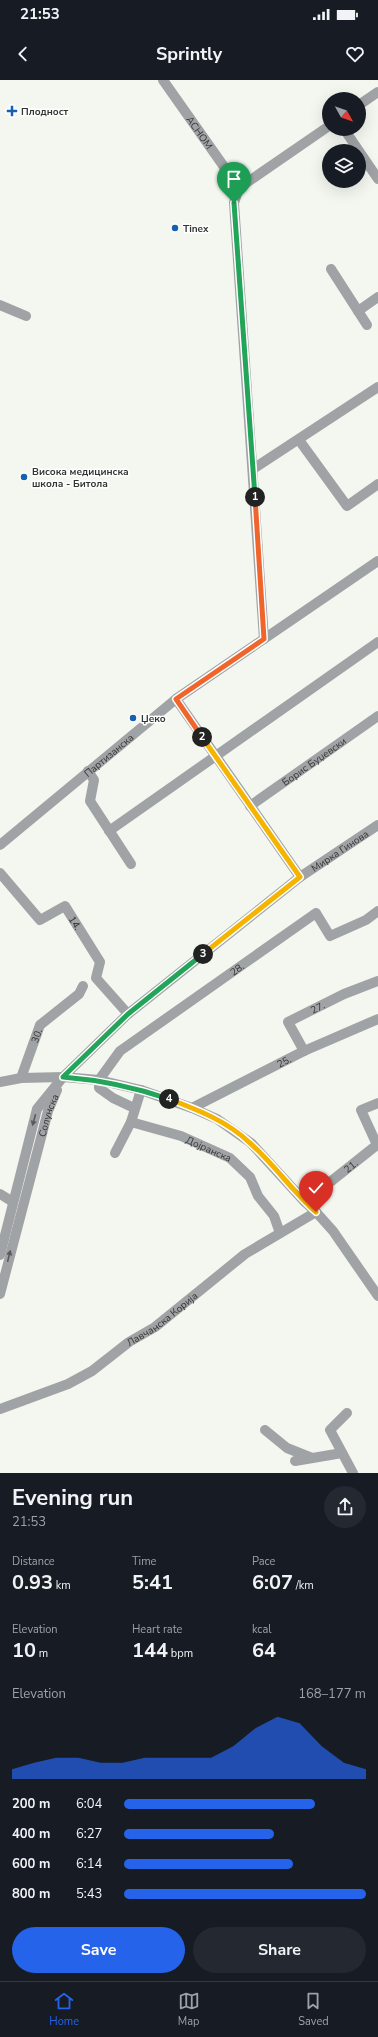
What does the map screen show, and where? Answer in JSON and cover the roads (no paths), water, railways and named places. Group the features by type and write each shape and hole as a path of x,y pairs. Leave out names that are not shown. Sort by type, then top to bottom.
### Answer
{"street":[{"name":"АСНОМ","path":"164,80 239,188"},
{"path":"366,100 378,92"},
{"path":"264,639 234,203 239,188 322,131"},
{"path":"349,136 378,179"},
{"path":"331,269 367,325"},
{"path":"358,311 378,297"},
{"path":"0,305 26,316"},
{"path":"253,469 378,387"},
{"path":"299,440 347,506 378,484"},
{"name":"Партизанска","path":"0,845 176,699 378,561"},
{"path":"109,831 378,642"},
{"path":"176,699 300,877"},
{"name":"Борис Буџевски","path":"250,806 378,716"},
{"path":"88,771 94,780 90,801 131,864"},
{"name":"Мирка Гинова","path":"63,1077 128,1014 300,877 378,825"},
{"name":"14.","path":"0,873 40,920 64,906 100,962 96,978 128,1014"},
{"name":"28.","path":"99,1080 120,1051 316,913 330,936 366,920 378,912"},
{"name":"27.","path":"304,1051 288,1022 344,994 378,981"},
{"name":"30.","path":"21,1078 40,1025 78,994 83,986"},
{"name":"25.","path":"192,1108 304,1051 378,1020"},
{"path":"0,1082 21,1078 63,1077 99,1080 141,1090 192,1108 217,1119 250,1143 304,1202 316,1212 333,1231 378,1296"},
{"name":"Солунска","path":"0,1255 38,1109 63,1077"},
{"name":"Солунска","path":"0,1294 48,1111 63,1077"},
{"path":"99,1080 99,1088 113,1098 134,1108"},
{"path":"115,1153 131,1122 134,1108 141,1090"},
{"path":"377,1144 361,1110 378,1103"},
{"name":"Дојранска","path":"131,1122 181,1136 230,1158 250,1177 258,1196 274,1216 280,1233"},
{"name":"21.","path":"304,1202 377,1144"},
{"path":"0,1194 13,1202"},
{"name":"Лавчанска Корија","path":"0,1409 68,1384 92,1371 129,1342 155,1327 245,1254 316,1212"},
{"path":"347,1413 330,1430 354,1473"},
{"path":"265,1430 287,1448 312,1458"},
{"path":"294,1461 342,1453"}],"place":[{"name":"Плодност","path":"12,111"},
{"name":"Tinex","path":"175,228"},
{"name":"Висока медицинска школа - Битола","path":"24,477"},
{"name":"Џеко","path":"133,718"}]}
